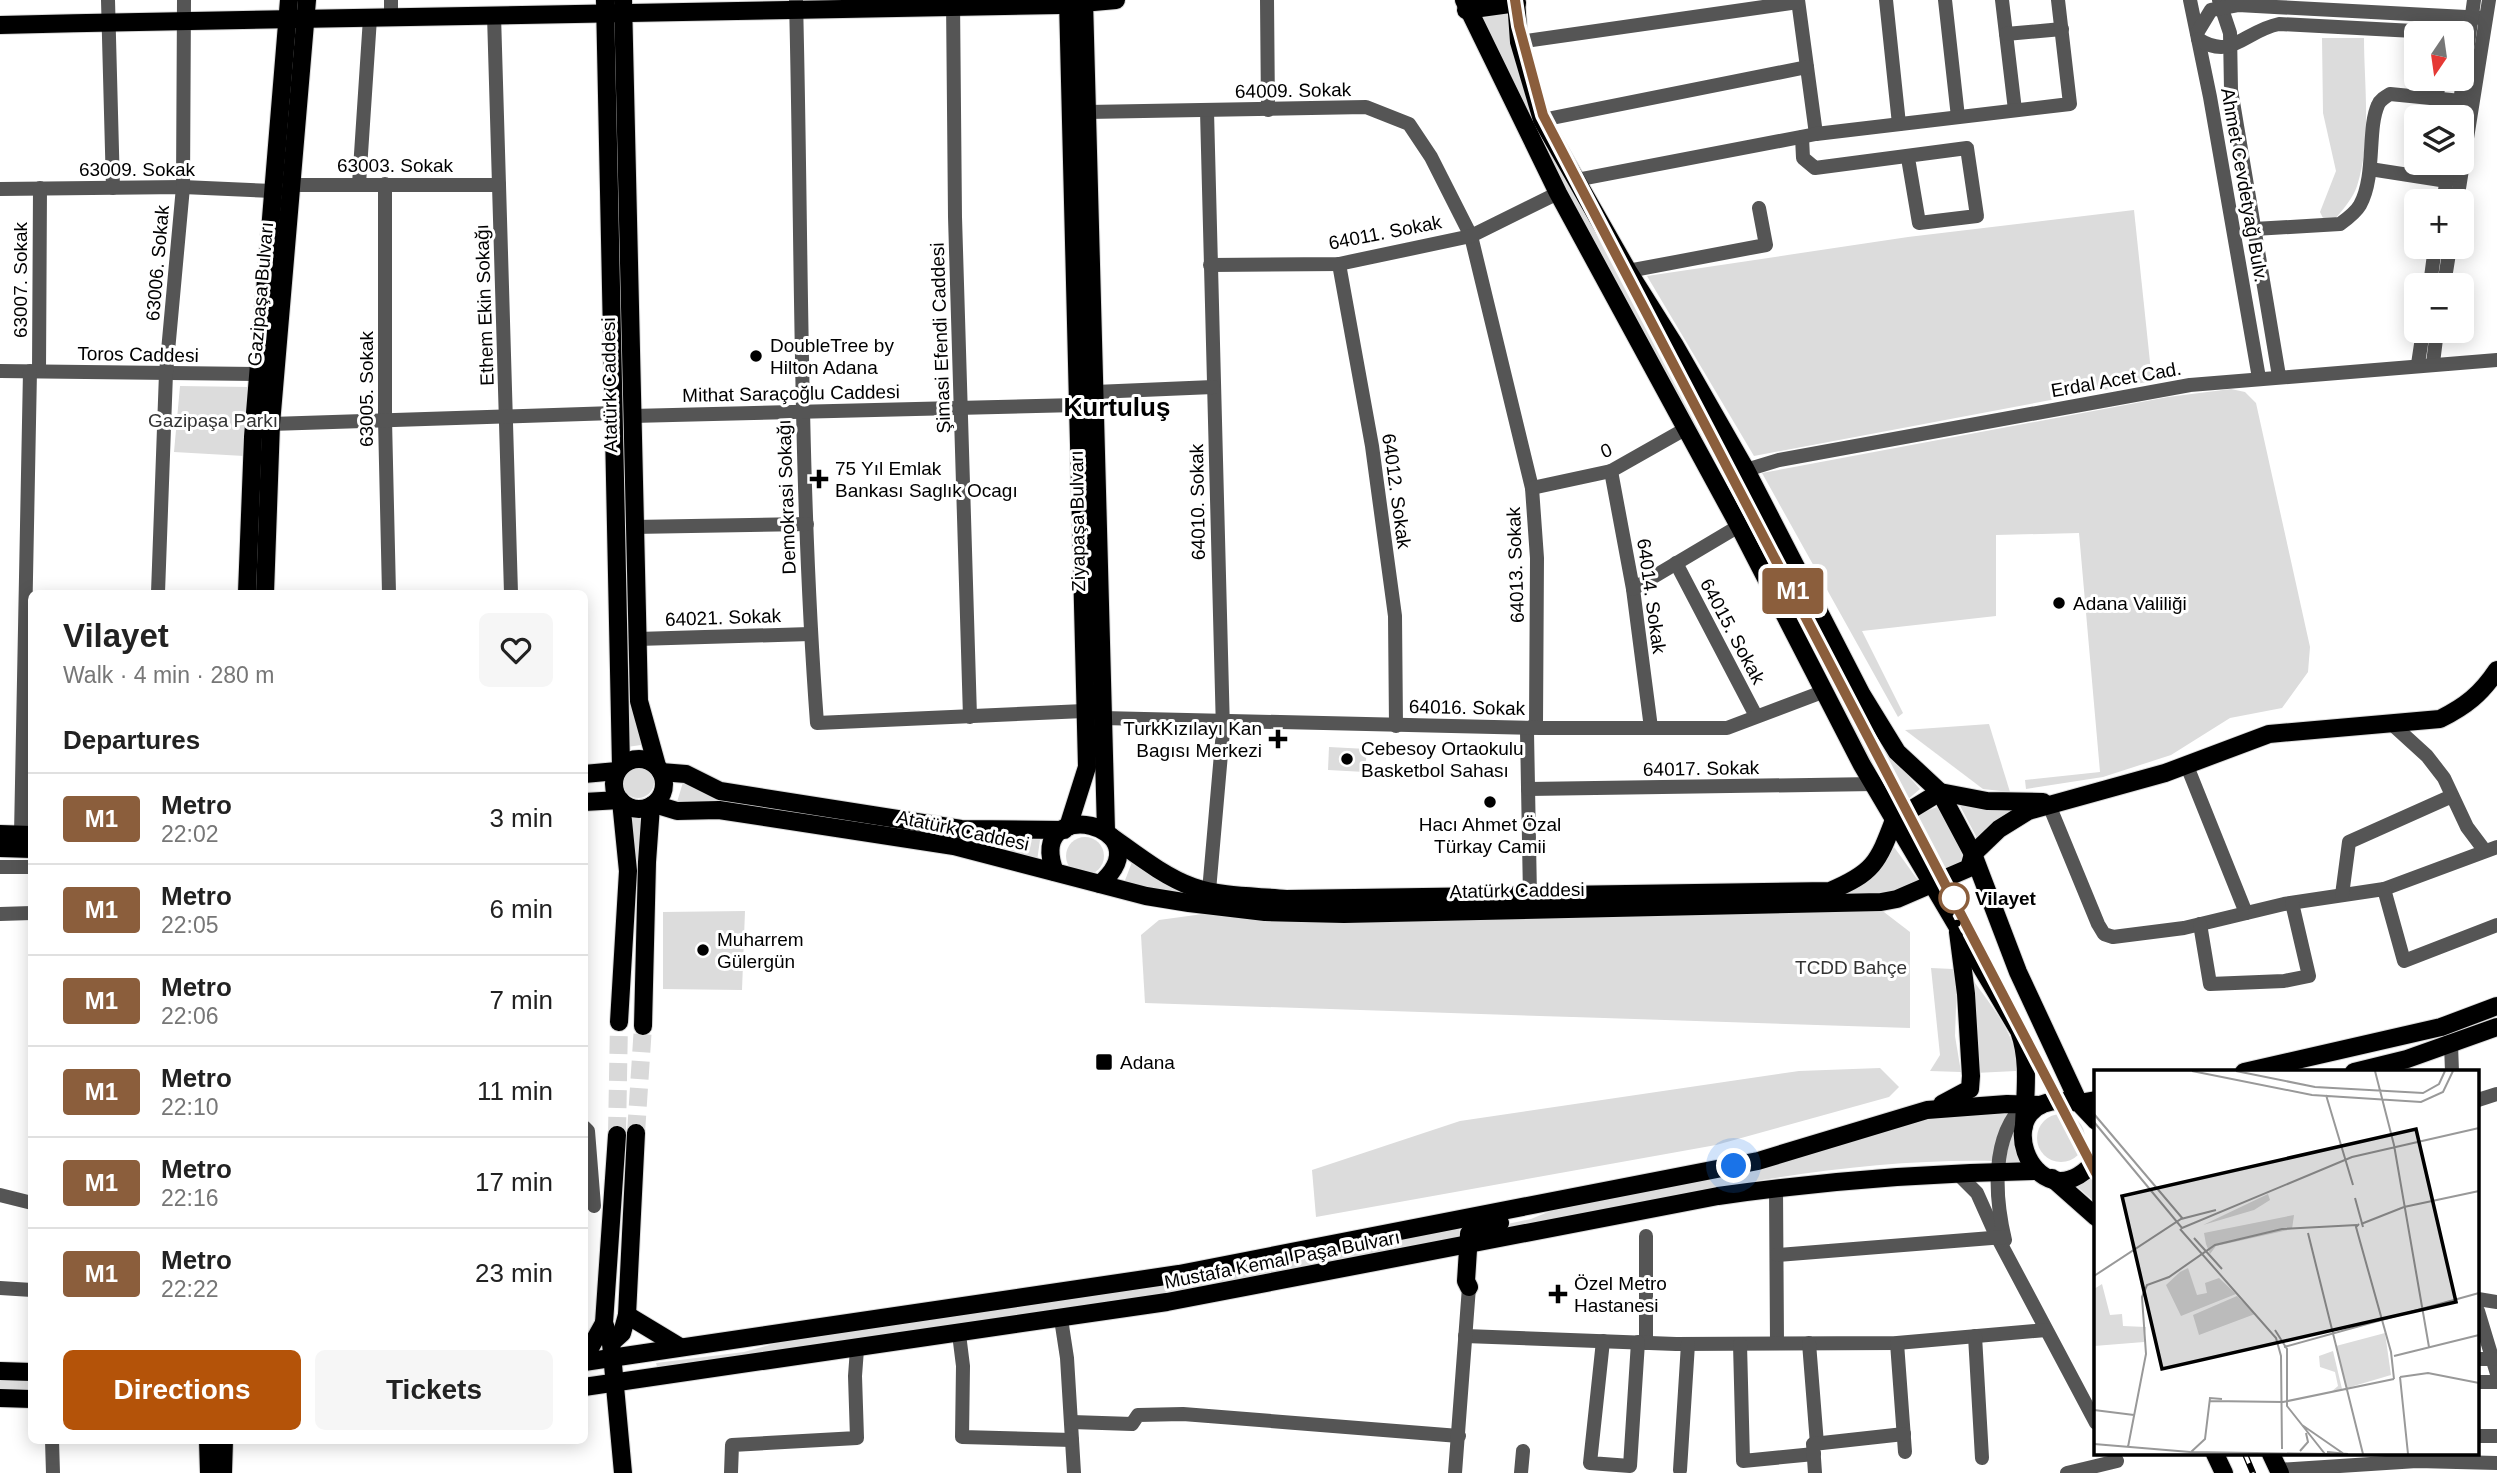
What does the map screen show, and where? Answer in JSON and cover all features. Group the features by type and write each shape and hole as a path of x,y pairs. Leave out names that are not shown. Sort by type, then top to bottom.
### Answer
{"main road":[{"path":"796,5 849,0"},
{"path":"0,25 184,21 298,8 370,18 391,8 482,11 616,5 1116,0"},
{"name":"Ziyapaşa Bulvarı","path":"1076,1 1087,112 1107,833"},
{"name":"Ziyapaşa Bulvarı","path":"1066,828 1087,767 1077,405 1076,1"},
{"path":"2087,1101 2018,972 1973,854 1940,792 1897,751 1862,695 1746,470 1542,120 1519,41 1516,1 1462,4 1558,193 1739,526 1894,820 2019,1031 2025,1047 2033,1105 2024,1126 2023,1152 2094,1215"},
{"name":"Atatürk Caddesi","path":"616,5 623,414 619,768"},
{"name":"Gazipaşa Bulvarı","path":"247,590 253,437 266,374 291,185 298,8"},
{"name":"Gazipaşa Bulvarı","path":"265,590 271,424 266,374 273,191 298,8"},
{"name":"Atatürk Caddesi","path":"623,414 633,527 639,701 659,769 686,774 720,791 961,829 1066,828"},
{"path":"1973,854 1999,829 2028,811 2186,766 2211,753 2269,734 2440,719 2465,707 2484,691 2497,670"},
{"path":"588,773 619,768 635,759 651,761 659,769 663,791 653,805 647,862 643,1026"},
{"path":"619,768 614,790 620,801 628,872 619,1021"},
{"path":"1894,820 1940,792 1987,801 2051,804"},
{"path":"588,802 620,801 632,808 653,805"},
{"name":"Atatürk Caddesi","path":"653,805 677,811 719,810 954,846 1055,872"},
{"name":"Atatürk Caddesi","path":"1107,833 1158,869 1209,891 1286,899 1530,896 1830,891 1861,878 1876,863 1894,820"},
{"path":"1091,824 1107,833 1116,856 1114,867 1100,884 1055,872 1051,852 1054,841 1066,828 1091,824"},
{"path":"0,834 28,839"},
{"path":"0,848 28,839"},
{"name":"Atatürk Caddesi","path":"1100,884 1189,903 1265,912 1344,915 1841,905 1897,899 1969,868 1973,854"},
{"path":"1932,1110 1970,1089 1966,994 1958,925"},
{"path":"2253,1070 2441,1027 2497,1006"},
{"path":"2364,1070 2497,1027"},
{"path":"1932,1110 2033,1105 2064,1100 2087,1101"},
{"name":"Mustafa Kemal Paşa Bulvarı","path":"588,1359 612,1350 680,1348 1058,1294 1423,1228 1781,1156 1932,1110"},
{"path":"612,1350 622,1333 627,1315 636,1133"},
{"path":"617,1135 604,1323 612,1350 623,1473"},
{"name":"Mustafa Kemal Paşa Bulvarı","path":"588,1386 1061,1319 1444,1250 1472,1241 1493,1241 1706,1198 1781,1187 1956,1172 1999,1170 2078,1176 2094,1162"},
{"path":"1472,1241 1483,1227 1534,1216 1550,1203"},
{"path":"1423,1228 1430,1232 1454,1226 1466,1228 1472,1241 1469,1287"},
{"path":"1470,1266 1493,1241"},
{"path":"1444,1250 1459,1255 1470,1266"},
{"path":"627,1315 680,1348"},
{"path":"588,1353 604,1323"},
{"path":"0,1371 28,1371"},
{"path":"0,1398 28,1399"},
{"path":"208,1444 209,1473"},
{"path":"223,1473 224,1444"},
{"path":"2216,1456 2224,1473"}],"street":[{"path":"108,0 113,188"},
{"name":"63006. Sokak","path":"158,590 166,373 183,187 184,0"},
{"path":"1267,0 1268,110"},
{"path":"1886,0 1899,124"},
{"path":"1945,0 1958,117"},
{"path":"2002,0 2015,110"},
{"path":"1576,180 1809,135 2070,104 2058,0"},
{"name":"Ahmet Cevdetyağ Bulv.","path":"2190,0 2259,378"},
{"path":"2474,0 2474,21"},
{"path":"2474,28 2489,0"},
{"path":"1519,41 1798,1 1807,67 1809,135 1803,158 1808,165 1815,168 1908,158 1967,148 1977,216 1919,223 1908,158"},
{"name":"Şimasi Efendi Caddesi","path":"953,3 955,217 970,717"},
{"path":"2404,21 2221,3 2211,10 2198,36 2221,49 2232,47 2260,27 2280,24 2404,30"},
{"name":"Ahmet Cevdetyağ Bulv.","path":"2221,3 2232,47 2231,90 2278,376"},
{"name":"Demokrasi Sokağı","path":"796,5 802,413 810,634 817,723 1084,711"},
{"name":"Ethem Ekin Sokağı","path":"482,11 499,185 511,590"},
{"path":"359,184 370,18"},
{"path":"2006,34 2062,29"},
{"path":"1542,120 1807,67"},
{"path":"2436,99 2438,91"},
{"path":"2460,105 2463,91"},
{"path":"2458,189 2466,91"},
{"path":"2254,229 2340,224 2360,205 2370,169 2377,106 2383,98 2390,94 2461,101"},
{"name":"64009. Sokak","path":"1087,112 1366,107 1409,124 1431,157 1471,236"},
{"name":"64010. Sokak","path":"1207,111 1222,722 1209,891"},
{"path":"2370,169 2447,181"},
{"path":"2445,189 2448,175"},
{"name":"63005. Sokak","path":"385,184 385,420 389,590"},
{"name":"63003. Sokak","path":"291,185 499,185"},
{"name":"63009. Sokak","path":"0,189 183,187 273,191"},
{"name":"63007. Sokak","path":"32,590 40,188"},
{"name":"64011. Sokak","path":"1210,265 1339,264 1471,236 1558,193"},
{"path":"1628,271 1766,245 1759,208"},
{"name":"64013. Sokak","path":"1471,236 1532,488 1537,558 1536,723 1527,732 1530,896"},
{"name":"64012. Sokak","path":"1339,264 1372,446 1395,616 1396,726"},
{"path":"2424,343 2426,363"},
{"path":"2426,363 2433,343"},
{"name":"Erdal Acet Cad.","path":"1746,470 1793,457 2190,385 2426,363 2497,360"},
{"name":"Toros Caddesi","path":"0,372 266,374"},
{"path":"1095,392 1213,387"},
{"name":"Mithat Saraçoğlu Caddesi","path":"271,424 507,416 802,413 1077,405"},
{"name":"0","path":"1532,488 1611,471 1686,428"},
{"name":"64014. Sokak","path":"1611,471 1633,589 1651,728"},
{"path":"633,527 807,524"},
{"path":"1633,589 1739,526"},
{"name":"64015. Sokak","path":"1676,563 1756,716"},
{"name":"64021. Sokak","path":"637,639 810,634"},
{"name":"64016. Sokak","path":"1102,718 1396,726 1727,728 1825,691"},
{"path":"2051,804 2104,934 2128,937 2292,903 2384,889 2491,849 2466,827 2452,796 2427,756 2393,725"},
{"path":"2186,766 2246,913"},
{"name":"64017. Sokak","path":"1528,789 1875,784"},
{"path":"2342,895 2349,842 2452,796"},
{"path":"0,867 28,867"},
{"path":"2384,889 2404,961 2497,925"},
{"path":"2200,924 2207,979 2210,984 2284,981 2309,976 2292,903"},
{"path":"0,914 28,913"},
{"path":"2451,1044 2452,1070"},
{"path":"2480,1099 2497,1094"},
{"path":"2003,1242 1998,1212 1999,1160 2012,1119 2033,1105"},
{"path":"588,1131 594,1206 588,1202"},
{"path":"1956,1172 1977,1192 2094,1419"},
{"path":"1777,1343 1777,1255 1781,1187"},
{"path":"0,1195 28,1202"},
{"path":"1603,1341 1590,1463 1630,1466 1642,1343 1646,1236"},
{"path":"1777,1255 2003,1242"},
{"path":"1455,1473 1469,1287"},
{"path":"0,1288 28,1290"},
{"path":"1061,1319 1072,1422 1074,1473"},
{"path":"2480,1319 2492,1365"},
{"path":"1465,1336 1688,1344 1897,1343 2046,1330"},
{"path":"959,1334 963,1366 962,1437 1072,1440"},
{"path":"1975,1336 1982,1458"},
{"path":"1809,1343 1815,1473"},
{"path":"1897,1343 1905,1452"},
{"path":"1680,1470 1688,1344"},
{"path":"1740,1344 1743,1461 1904,1434"},
{"path":"731,1473 732,1445 857,1438 855,1376 858,1349"},
{"path":"1072,1422 1132,1424 1138,1415 1182,1414 1459,1436"},
{"path":"52,1444 53,1473"},
{"path":"1521,1473 1523,1451"},
{"path":"2276,1466 2357,1459 2453,1467 2497,1463"},
{"path":"2067,1473 2118,1463"}],"green space":[{"path":"1507,13 1515,63 1530,112 1601,241 1734,464 1889,754 1920,789 1898,808 1871,766 1783,588 1593,246 1478,19"},
{"path":"615,27 631,702 641,745 627,747 611,29"},
{"path":"2322,38 2364,38 2366,132 2362,169 2353,195 2336,218 2323,218 2320,212 2336,171 2323,113"},
{"path":"2134,210 2152,381 1754,456 1647,276 1908,237"},
{"name":"Gazipaşa Parkı","path":"180,386 249,387 244,456 174,452"},
{"path":"2231,389 2245,392 2256,403 2310,647 2308,672 2282,708 2230,718 2171,755 2103,777 2026,789 2025,780 2100,772 2079,533 1996,535 1996,616 1862,631 1903,713 1898,717 1762,473 2168,397"},
{"path":"1989,724 2010,792 1983,789 1905,730"},
{"name":"Cebesoy Ortaokulu Basketbol Sahası","path":"1329,747 1367,749 1365,772 1328,770"},
{"path":"638,766 650,770 654,782 650,794 638,798 626,794 622,782 626,770"},
{"path":"684,779 963,835 1040,840 1037,861 719,802 677,802"},
{"path":"1959,804 2039,804 1998,821 1977,838"},
{"path":"1937,807 1953,831 1965,862 1941,874 1913,828 1921,813"},
{"path":"628,816 645,817 638,867 635,866"},
{"path":"1085,837 1098,843 1104,856 1098,869 1085,875 1072,869 1066,856 1072,843"},
{"path":"1894,847 1920,883 1884,895 1188,896 1124,883 1132,862 1188,892 1840,894 1877,873"},
{"name":"TCDD Bahçe","path":"1880,909 1910,932 1910,1028 1145,1003 1141,935 1159,920 1203,914"},
{"name":"Muharrem Gülergün","path":"745,911 742,990 663,989 663,912"},
{"path":"1931,968 1953,969 1957,978 1955,1036 1961,1072 1930,1071 1940,1055"},
{"path":"1968,973 2008,1032 2016,1058 2016,1071 1975,1073"},
{"path":"1880,1068 1899,1087 1889,1097 1716,1145 1316,1217 1312,1170 1460,1121 1799,1071"},
{"path":"2009,1112 1993,1161 1865,1166 1801,1174 1485,1234 1484,1229 1531,1219 1553,1210 1742,1173 1933,1118"},
{"path":"2061,1114 2078,1121 2085,1138 2078,1155 2061,1162 2044,1155 2037,1138 2044,1121"},
{"path":"2013,1127 2016,1149 2022,1163 2005,1162"},
{"path":"2094,1171 2094,1201 2074,1184"},
{"path":"1459,1229 1461,1239 1175,1292 658,1370 656,1363 744,1352 788,1340 1134,1290"},
{"path":"0,1380 28,1381 28,1390 0,1389"}],"tunnel":[{"path":"617,1135 619,1022"},
{"path":"636,1133 643,1026"}],"railway":[{"path":"2246,1456 2253,1473"}],"metro line":[{"name":"M1","path":"1515,0 1519,26 1543,115 2094,1169"}],"place":[{"name":"DoubleTree by Hilton Adana","path":"756,356"},
{"name":"75 Yıl Emlak Bankası Saglık Ocagı","path":"819,479"},
{"name":"Adana Valiliği","path":"2059,603"},
{"name":"TurkKızılayı Kan Bagısı Merkezi","path":"1278,739"},
{"name":"Cebesoy Ortaokulu Basketbol Sahası","path":"1347,759"},
{"name":"Hacı Ahmet Özal Türkay Camii","path":"1490,802"},
{"name":"Vilayet","path":"1954,898"},
{"name":"Muharrem Gülergün","path":"703,950"},
{"name":"Adana","path":"1104,1062"},
{"name":"Özel Metro Hastanesi","path":"1558,1294"}],"district":[{"name":"Kurtuluş","path":"1117,407"}],"route":[{"path":"1734,1166 1781,1156 1932,1110 1970,1089 1966,994 1958,925 1945,904 1954,898"}]}
